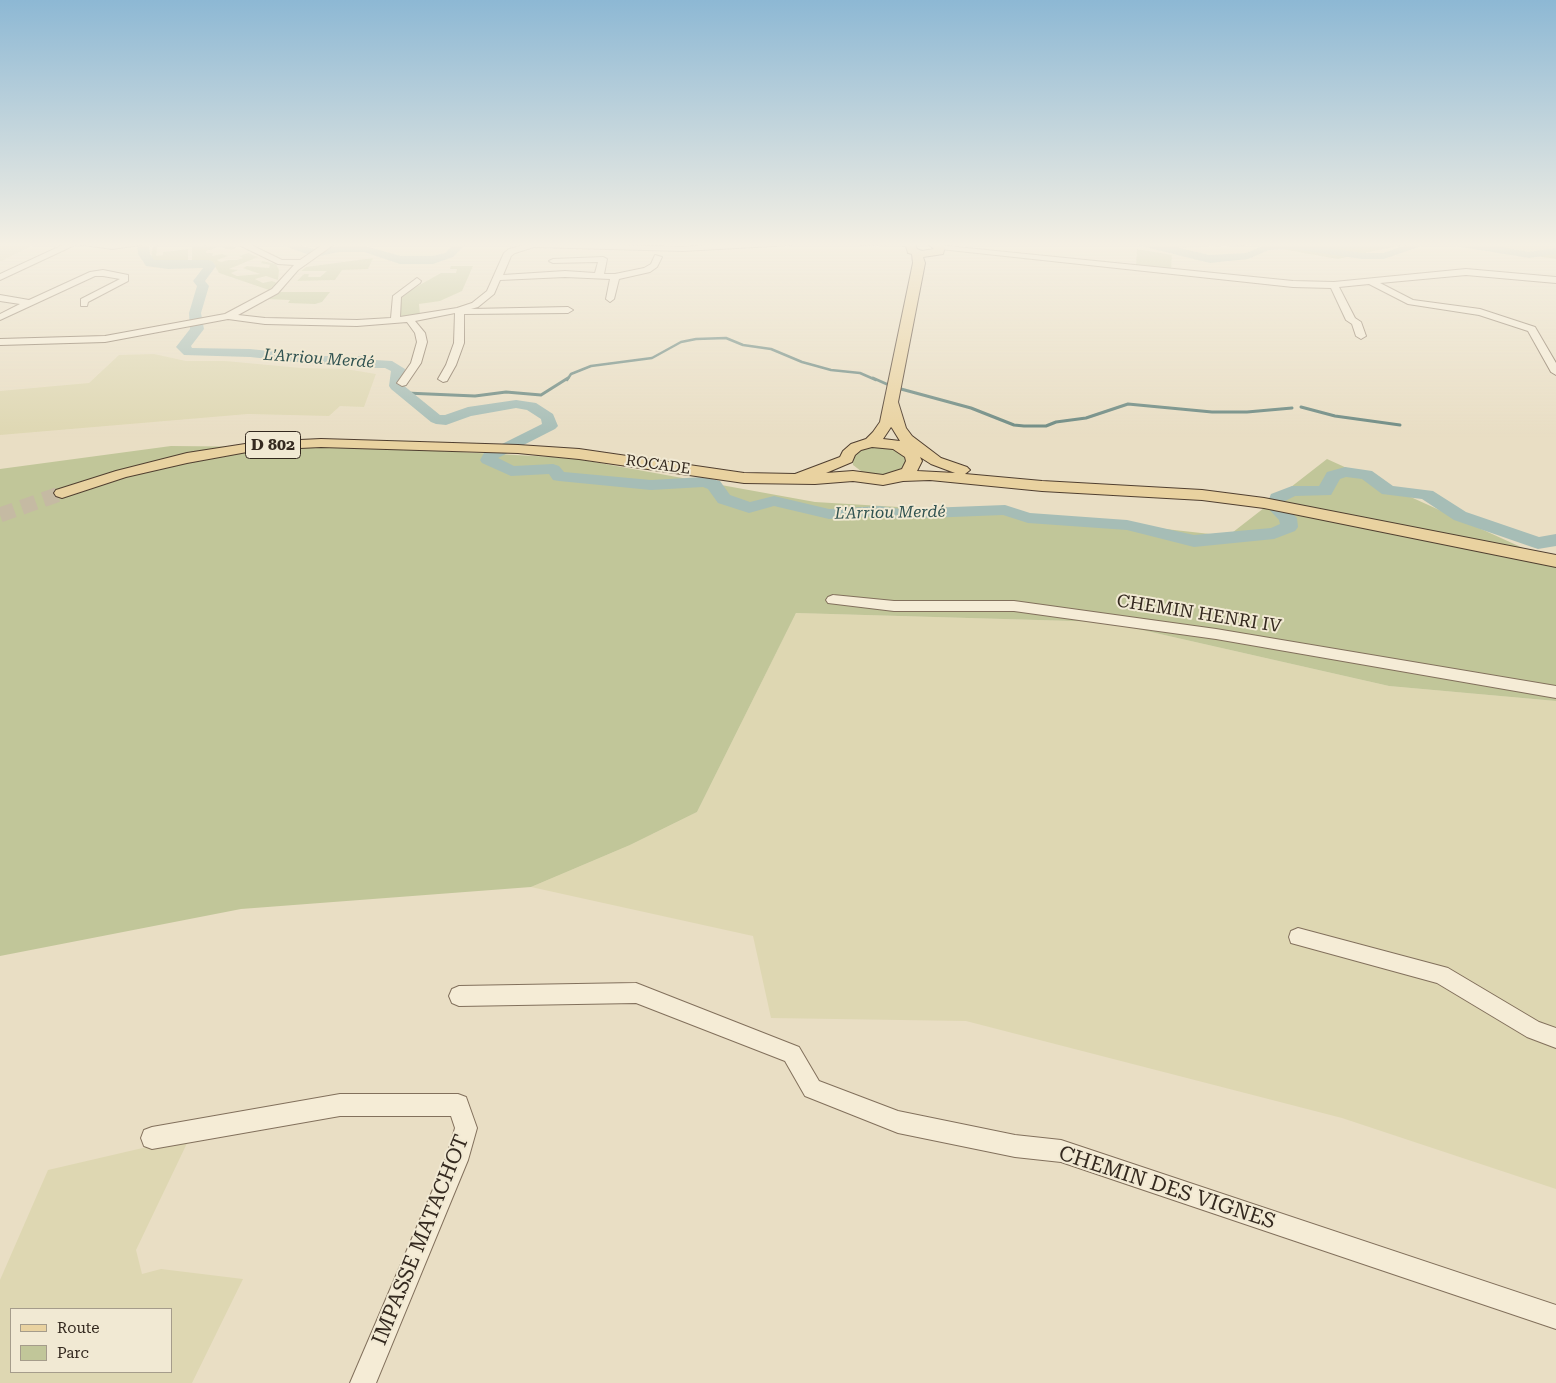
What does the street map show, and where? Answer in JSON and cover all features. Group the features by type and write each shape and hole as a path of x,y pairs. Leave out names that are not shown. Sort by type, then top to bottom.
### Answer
{"main road":[{"path":"907,308 887,422 879,435 871,442 851,450 846,459 848,466 854,472 863,476 884,480 903,476 930,475 1013,484 1202,495 1289,507 1556,561"},
{"path":"892,399 899,428 906,439 920,451 936,461 956,468 1000,478"},
{"path":"887,422 890,438 896,445 911,455 914,461 945,470 1071,487"},
{"name":"ROCADE","path":"62,493 157,465 209,454 258,446 351,442 518,449 579,454 744,478 797,479"},
{"path":"871,442 896,445"},
{"name":"D 802","path":"797,479 828,469 846,459"},
{"path":"903,476 909,472 914,461"},
{"name":"D 802","path":"797,479 863,476"}],"street":[{"path":"0,317 20,308"},
{"path":"0,342 105,339 210,321 228,316 243,308"},
{"path":"395,321 396,308"},
{"path":"228,316 265,321 357,323 395,321 466,308"},
{"path":"1346,308 1352,320 1356,322 1361,336"},
{"path":"1449,308 1480,312 1532,329 1553,363 1556,372"},
{"path":"459,310 469,312 568,310"},
{"path":"443,379 451,366 459,343 461,320 459,310"},
{"path":"402,383 416,362 422,342 420,333 409,319"},
{"name":"CHEMIN HENRI IV","path":"833,600 894,606 1009,606 1216,634 1556,692"},
{"path":"1298,937 1441,976 1534,1030 1556,1038"},
{"name":"CHEMIN DES VIGNES","path":"459,996 636,993 792,1054 812,1089 898,1122 1015,1146 1061,1151 1556,1317"},
{"name":"IMPASSE MATACHOT","path":"152,1138 340,1105 458,1105 466,1128 457,1160 363,1383"}],"shaded area":[{"path":"154,354 186,361 225,361 301,368 346,369 376,374 364,407 340,406 329,416 248,414 0,435 0,391 89,383 119,355"},
{"path":"796,613 1107,622 1389,686 1556,701 1556,1189 1342,1118 966,1021 771,1018 753,936 531,887 630,845 697,812"},
{"path":"190,1137 136,1250 142,1274 161,1269 243,1279 192,1383 0,1383 0,1280 48,1170"}],"green space":[{"path":"398,308 419,308 420,315 397,316"},
{"path":"171,446 383,448 572,458 815,502 1049,516 1228,536 1327,459 1556,563 1556,701 1389,686 1107,622 796,613 697,812 630,845 531,887 241,909 0,956 0,469"},
{"path":"889,446 907,458 905,469 883,477 865,474 853,465 852,455 862,447"}],"waterway":[{"name":"L'Arriou Merdé","path":"197,308 195,313 197,329 183,347 189,352 250,353 317,360 360,360 374,364 387,364 398,369 396,386 436,419 446,420 468,412 516,404 531,406 548,417 550,426 490,456 488,460 511,471 553,469 559,476 651,485 704,482 714,485 724,499 749,508 774,501 829,514 879,511 901,514 1005,510 1028,518 1127,525 1194,541 1274,533 1289,527 1288,518 1275,506 1277,498 1292,491 1325,491 1333,476 1345,472 1366,474 1388,490 1427,495 1460,516 1538,543 1556,540"},
{"path":"567,380 571,374 591,366 652,358 681,342 696,339 726,338 743,345 771,349 802,362 831,370 860,373 876,380"},
{"path":"406,393 475,396 506,392 541,395 568,378"},
{"path":"873,378 891,386"},
{"path":"901,389 971,408 1014,425 1024,426 1046,426 1056,422 1086,418 1128,404 1212,412 1247,412 1292,408"},
{"path":"1301,407 1335,416 1400,425"}],"tunnel":[{"path":"0,515 62,493"}]}
